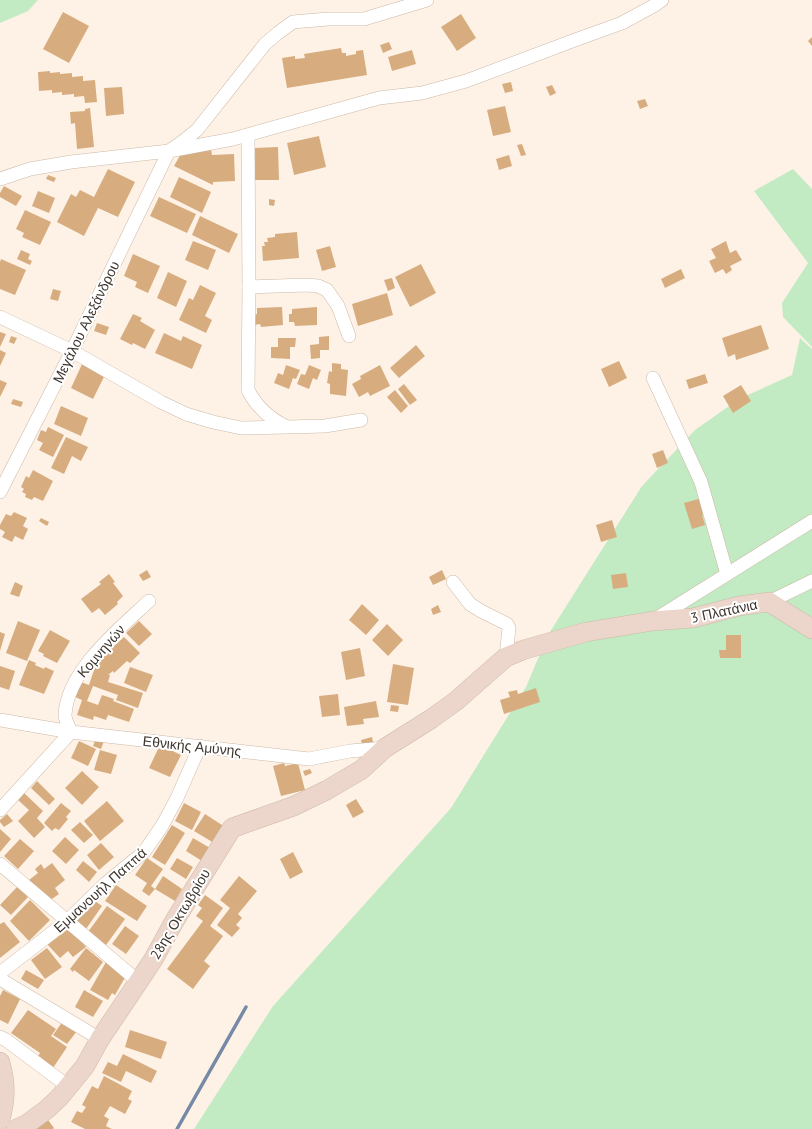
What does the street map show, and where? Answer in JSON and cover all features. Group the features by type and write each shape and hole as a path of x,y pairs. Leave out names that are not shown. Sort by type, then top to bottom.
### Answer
{"street":[{"path":"169,151 197,130 265,44 278,32 293,22 328,19 364,19 427,0"},
{"path":"0,179 30,169 71,162 169,151 233,139 378,98 422,93 466,81 622,23 662,0"},
{"path":"248,135 248,390 253,401 273,420 287,427"},
{"name":"Μεγάλου Αλεξάνδρου","path":"0,492 72,351 169,151"},
{"path":"249,287 307,285 318,286 327,290 338,306 349,336"},
{"path":"0,317 72,351 161,402 186,414 212,422 241,428 325,426 362,420"},
{"path":"653,378 701,482 727,574"},
{"path":"653,621 812,521"},
{"path":"769,602 812,581"},
{"path":"453,582 470,604 507,624 509,628 506,657"},
{"name":"Κομνηνών","path":"71,732 65,716 68,701 76,678 111,637 149,601"},
{"name":"3 Πλατάνια","path":"506,657 523,650 586,632 653,621 693,618 739,606 769,602 812,629"},
{"name":"28ης Οκτωβρίου","path":"16,1129 27,1124 46,1110 68,1087 85,1066 100,1039 138,982 232,828 294,806 327,790 361,770 385,748 431,720 456,701 506,657"},
{"name":"Εθνικής Αμύνης","path":"0,720 71,732 309,759 350,751 385,748"},
{"path":"0,810 71,732"},
{"name":"Εμμανουήλ Παππά","path":"0,973 66,922 105,884 144,852 162,826 177,798 200,746"},
{"path":"0,864 138,982"},
{"path":"0,979 100,1039"},
{"path":"0,1037 68,1087"},
{"path":"0,1062 6,1090 0,1120"}],"green space":[{"path":"0,0 38,0 28,11 0,23"},
{"path":"793,169 812,189 812,347 783,317 782,303 808,263 754,191"},
{"path":"800,338 812,349 812,1129 194,1129 273,1006 451,808 526,687 548,635 642,486 695,430 739,399 792,375"}],"building":[{"path":"63,12 89,26 69,63 43,49"},
{"path":"461,14 476,38 457,51 441,27"},
{"path":"812,37 812,46 808,41"},
{"path":"389,42 392,49 383,53 380,45"},
{"path":"341,48 342,53 346,53 346,56 356,54 356,51 363,50 367,75 287,88 282,58 295,56 295,59 305,58 304,54"},
{"path":"412,50 416,64 392,71 388,57"},
{"path":"50,71 50,73 60,72 60,74 72,73 72,77 83,76 83,81 95,80 97,102 85,103 84,96 74,97 74,94 62,95 62,92 52,93 52,90 39,91 38,72"},
{"path":"511,82 513,91 505,93 502,84"},
{"path":"552,85 556,93 550,96 546,87"},
{"path":"122,87 124,114 106,116 104,88"},
{"path":"645,99 648,106 640,109 637,101"},
{"path":"505,106 511,132 493,136 487,110"},
{"path":"90,108 94,147 77,149 75,123 71,124 70,112 85,111 85,109"},
{"path":"319,136 326,167 294,175 287,143"},
{"path":"522,144 526,155 521,156 517,145"},
{"path":"278,147 279,180 253,180 253,148"},
{"path":"211,149 212,155 234,154 235,181 213,182 213,185 174,166 182,152"},
{"path":"509,155 512,166 499,170 496,159"},
{"path":"108,169 135,182 118,217 98,208 84,236 57,222 71,194 76,197 80,190 94,197"},
{"path":"48,175 56,178 54,182 46,179"},
{"path":"179,177 211,192 202,213 170,197"},
{"path":"4,186 22,196 16,206 0,197 0,193"},
{"path":"38,191 55,198 49,213 32,206"},
{"path":"159,197 196,214 187,233 150,216"},
{"path":"269,199 275,200 274,206 269,205"},
{"path":"25,210 51,222 40,245 22,237 24,233 16,229"},
{"path":"200,216 238,234 229,253 192,235"},
{"path":"297,232 299,258 263,261 262,246 265,246 264,242 268,242 267,238 275,237 275,234"},
{"path":"193,241 216,250 208,270 185,260"},
{"path":"726,241 730,253 736,250 742,260 730,266 732,270 726,274 723,269 715,273 709,261 716,258 711,249"},
{"path":"330,246 336,267 322,271 316,250"},
{"path":"21,250 30,254 28,259 32,261 30,265 17,259"},
{"path":"133,254 160,266 148,293 135,287 137,282 124,276"},
{"path":"1,259 26,270 15,295 0,289"},
{"path":"421,264 436,293 410,307 395,277"},
{"path":"681,269 685,278 665,288 661,279"},
{"path":"168,272 187,281 176,307 157,298"},
{"path":"392,278 395,288 388,291 384,280"},
{"path":"200,285 216,293 205,316 212,320 206,333 179,320 189,298 193,300"},
{"path":"53,289 61,291 58,301 50,299"},
{"path":"387,293 393,315 358,326 352,304"},
{"path":"282,307 283,325 261,327 260,324 254,325 253,315 257,314 257,308"},
{"path":"317,307 317,325 295,326 294,322 289,322 289,314 292,314 292,309"},
{"path":"133,314 142,318 140,321 155,330 145,349 120,339"},
{"path":"97,323 109,327 106,335 94,331"},
{"path":"761,325 769,349 736,360 735,354 728,357 722,338"},
{"path":"0,332 6,334 0,347"},
{"path":"164,333 181,341 183,336 202,345 192,369 155,353"},
{"path":"11,336 17,338 14,344 9,342"},
{"path":"329,336 329,350 320,350 320,358 311,359 310,345 319,344 319,337"},
{"path":"278,338 296,338 295,347 290,347 290,359 271,358 271,347 278,347"},
{"path":"416,345 425,356 399,378 390,368"},
{"path":"0,350 6,353 0,366"},
{"path":"619,361 627,378 609,387 601,369"},
{"path":"83,362 106,373 93,399 71,388"},
{"path":"332,363 341,364 341,369 348,370 346,396 330,394 330,384 327,383 329,371 332,372"},
{"path":"286,365 300,370 296,379 293,378 289,389 274,383 278,373 283,375"},
{"path":"309,365 321,370 317,380 313,378 309,389 297,384 301,374 305,375"},
{"path":"380,365 390,386 370,396 368,392 359,397 352,384 361,379 360,376"},
{"path":"705,374 708,383 689,389 686,380"},
{"path":"0,380 7,383 0,397"},
{"path":"404,384 417,400 410,405 398,389"},
{"path":"741,385 751,401 733,413 723,396"},
{"path":"395,390 408,406 401,413 387,397"},
{"path":"13,399 23,402 21,407 11,404"},
{"path":"61,406 88,418 81,436 54,424"},
{"path":"48,427 64,435 53,457 39,450 43,443 37,440 41,430 46,432"},
{"path":"66,437 88,447 81,461 72,456 64,474 51,468"},
{"path":"663,450 668,463 657,468 652,454"},
{"path":"33,470 53,481 43,501 34,497 32,500 25,497 26,494 22,492 24,489 21,487 26,476 29,478"},
{"path":"702,498 707,513 702,515 705,525 692,529 684,503"},
{"path":"14,512 27,518 23,526 28,529 23,540 15,536 12,542 2,537 5,532 0,529 0,525 6,514 11,516"},
{"path":"41,518 49,522 47,526 39,521"},
{"path":"612,520 617,537 601,542 596,525"},
{"path":"147,570 151,577 143,581 139,575"},
{"path":"442,570 446,579 433,585 429,577"},
{"path":"626,573 628,587 613,589 611,575"},
{"path":"109,574 115,582 113,583 123,596 117,602 118,604 105,615 99,608 92,613 81,599 101,584 99,582"},
{"path":"15,582 23,586 19,597 10,594"},
{"path":"362,604 379,620 366,635 349,620"},
{"path":"438,605 441,612 433,615 431,609"},
{"path":"18,621 40,630 27,661 6,653"},
{"path":"139,621 152,634 139,646 126,633"},
{"path":"387,624 403,640 388,656 372,640"},
{"path":"50,630 70,641 57,663 43,656 44,654 38,651"},
{"path":"0,632 5,634 0,651"},
{"path":"726,635 741,635 741,658 720,658 719,650 726,650"},
{"path":"124,637 140,653 130,663 127,661 114,673 113,671 108,675 110,675 108,682 143,693 138,708 116,700 118,695 93,686 87,701 98,705 102,695 134,709 129,722 108,715 106,720 94,716 93,720 77,715 82,700 73,696 78,681 89,685 94,670 100,659 99,657 112,645 114,646"},
{"path":"360,648 365,676 346,680 341,652"},
{"path":"29,660 36,663 35,665 44,669 45,667 54,671 44,694 19,685"},
{"path":"393,664 414,668 408,705 387,702"},
{"path":"0,666 15,671 9,690 0,687"},
{"path":"130,667 153,675 146,692 124,683"},
{"path":"536,688 540,702 504,714 500,700 510,697 508,692 517,690 518,694"},
{"path":"338,694 340,715 322,717 319,696"},
{"path":"376,701 379,717 363,719 364,724 347,726 344,707"},
{"path":"391,705 399,706 398,712 390,711"},
{"path":"372,737 373,742 362,745 361,740"},
{"path":"96,738 104,741 101,749 93,746"},
{"path":"79,741 96,749 88,766 71,758"},
{"path":"160,745 181,755 170,777 149,768"},
{"path":"100,750 117,755 111,774 94,770"},
{"path":"284,763 285,766 298,763 305,790 281,796 273,766"},
{"path":"310,769 312,773 305,776 303,771"},
{"path":"82,771 99,787 82,805 65,788"},
{"path":"37,781 55,799 49,805 31,788"},
{"path":"23,792 43,811 37,818 45,827 34,838 18,821 29,810 17,799"},
{"path":"356,799 364,812 353,818 346,805"},
{"path":"107,801 124,821 100,841 84,821"},
{"path":"61,803 71,811 66,817 68,819 59,830 55,828 52,831 44,823"},
{"path":"184,803 201,812 192,830 175,821"},
{"path":"7,814 13,821 4,827 0,820"},
{"path":"205,814 225,827 214,843 194,831"},
{"path":"80,822 93,835 84,843 71,830"},
{"path":"172,825 185,833 165,865 152,857"},
{"path":"0,829 11,839 0,852"},
{"path":"65,837 79,850 66,864 52,851"},
{"path":"193,838 210,848 202,861 186,851"},
{"path":"20,839 34,851 18,869 4,856"},
{"path":"101,843 114,857 99,870 87,855"},
{"path":"293,852 303,872 290,879 280,859"},
{"path":"147,858 163,869 151,886 155,889 149,896 142,891 147,883 135,875"},
{"path":"177,858 193,867 186,879 170,869"},
{"path":"83,861 97,872 89,882 76,870"},
{"path":"52,863 65,880 55,888 59,894 49,901 29,880 38,873 35,869 41,864 44,869"},
{"path":"163,876 182,889 175,901 155,889"},
{"path":"239,876 257,891 238,914 242,918 236,925 240,928 232,937 217,925 230,908 220,900"},
{"path":"116,885 147,906 137,921 105,901"},
{"path":"17,887 28,897 11,915 0,905"},
{"path":"205,895 223,908 210,926 223,936 204,961 210,966 193,989 167,969 203,921 196,916 202,908 198,905"},
{"path":"92,899 102,906 86,929 76,921"},
{"path":"30,900 50,920 29,941 10,921"},
{"path":"107,906 125,919 106,945 88,932"},
{"path":"4,922 20,942 0,958 0,924"},
{"path":"68,926 86,947 73,957 68,951 60,958 47,944"},
{"path":"125,926 139,936 126,954 112,944"},
{"path":"47,948 62,967 45,979 31,960"},
{"path":"86,948 103,962 89,981 74,970 73,972 70,969"},
{"path":"106,962 127,974 115,995 112,993 108,1000 90,990"},
{"path":"26,970 44,980 38,989 21,979"},
{"path":"3,990 20,999 8,1024 0,1020 0,996"},
{"path":"84,990 103,1001 93,1017 75,1007"},
{"path":"28,1010 56,1029 51,1036 67,1047 53,1068 37,1058 40,1053 11,1033"},
{"path":"63,1021 77,1031 67,1044 53,1035"},
{"path":"130,1030 167,1042 161,1059 125,1047"},
{"path":"123,1054 157,1071 151,1083 126,1071 121,1082 102,1073 108,1062 117,1066"},
{"path":"104,1076 132,1091 128,1099 132,1101 125,1114 110,1106 104,1116 109,1119 106,1126 112,1129 85,1129 71,1122 77,1111 82,1113 86,1107 82,1105 92,1086 98,1089"},
{"path":"48,1120 54,1128 53,1129 35,1129"}],"waterway":[{"path":"177,1129 246,1007"}]}
